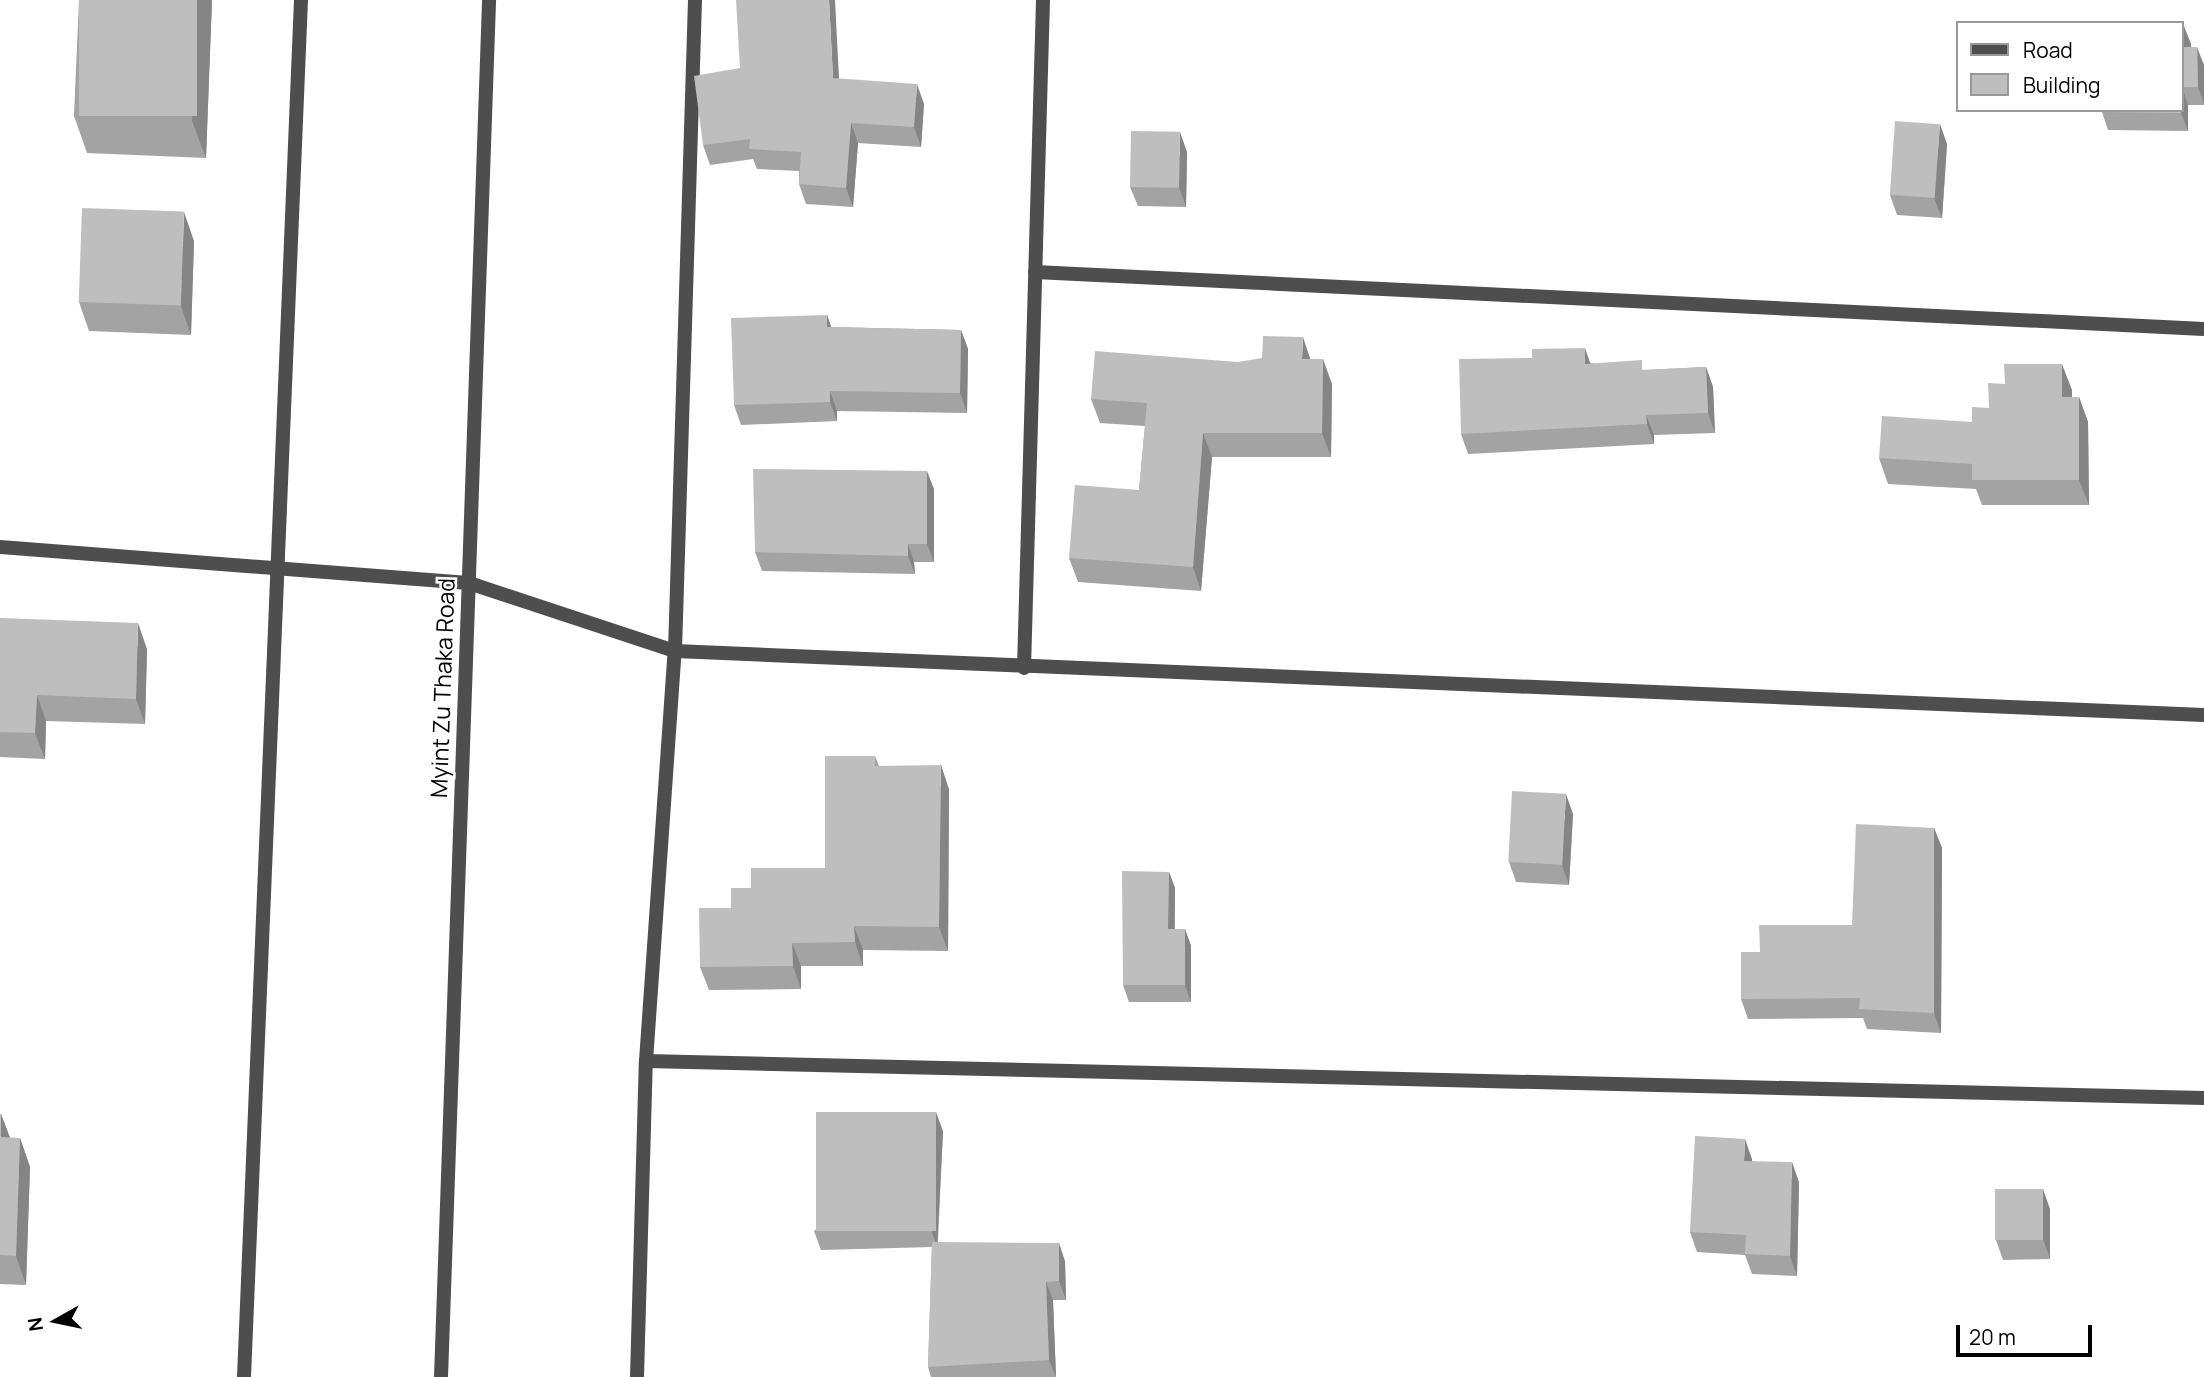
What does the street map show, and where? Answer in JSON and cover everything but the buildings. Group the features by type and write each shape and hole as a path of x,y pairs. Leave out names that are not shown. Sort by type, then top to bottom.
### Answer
{"street":[{"path":"244,1377 301,0"},
{"name":"Myint Zu Thaka Road","path":"441,1377 489,0"},
{"path":"637,1377 646,1061 675,651 695,0"},
{"path":"1024,668 1043,0"},
{"path":"1035,272 2204,329"},
{"path":"0,547 469,583 675,651 1024,668 2204,715"},
{"path":"646,1061 2204,1098"}]}
